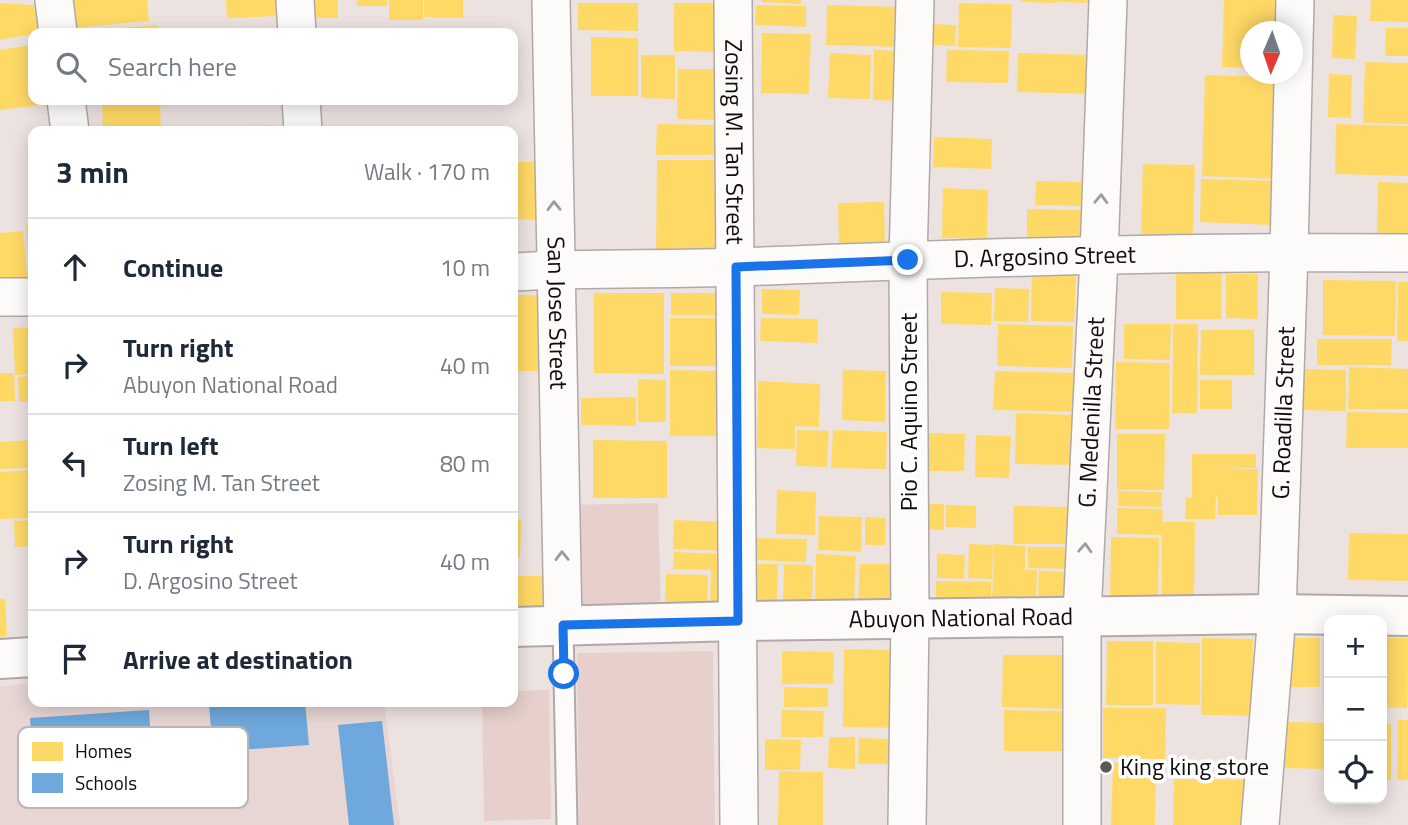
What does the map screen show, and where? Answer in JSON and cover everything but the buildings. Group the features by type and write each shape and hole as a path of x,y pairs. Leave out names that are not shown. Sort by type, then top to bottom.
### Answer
{"street":[{"path":"54,0 57,28"},
{"path":"295,0 297,28"},
{"name":"San Jose Street","path":"551,0 563,625"},
{"name":"Zosing M. Tan Street","path":"733,0 739,825"},
{"name":"Pio C. Aquino Street","path":"907,825 910,619 908,260 915,0"},
{"name":"G. Medenilla Street","path":"1082,825 1082,616 1108,0"},
{"name":"G. Roadilla Street","path":"1260,825 1277,614 1295,0"},
{"path":"67,105 69,126"},
{"path":"301,105 303,126"},
{"name":"D. Argosino Street","path":"518,272 1289,252 1408,253"},
{"path":"0,297 28,297"},
{"name":"Abuyon National Road","path":"518,627 1082,616 1408,616"},
{"path":"0,659 28,657"}],"lane":[{"path":"563,625 567,825"}],"shaded area":[{"path":"658,503 661,605 570,607 568,505"},
{"path":"713,651 715,825 579,825 577,653"},
{"path":"28,683 28,707 385,707 400,825 0,825 0,687"},
{"path":"549,690 551,819 484,821 482,707 518,707 518,691"}],"place":[{"name":"King king store","path":"1106,767"}],"route":[{"path":"564,674 563,625 738,621 736,267 908,260"}]}
